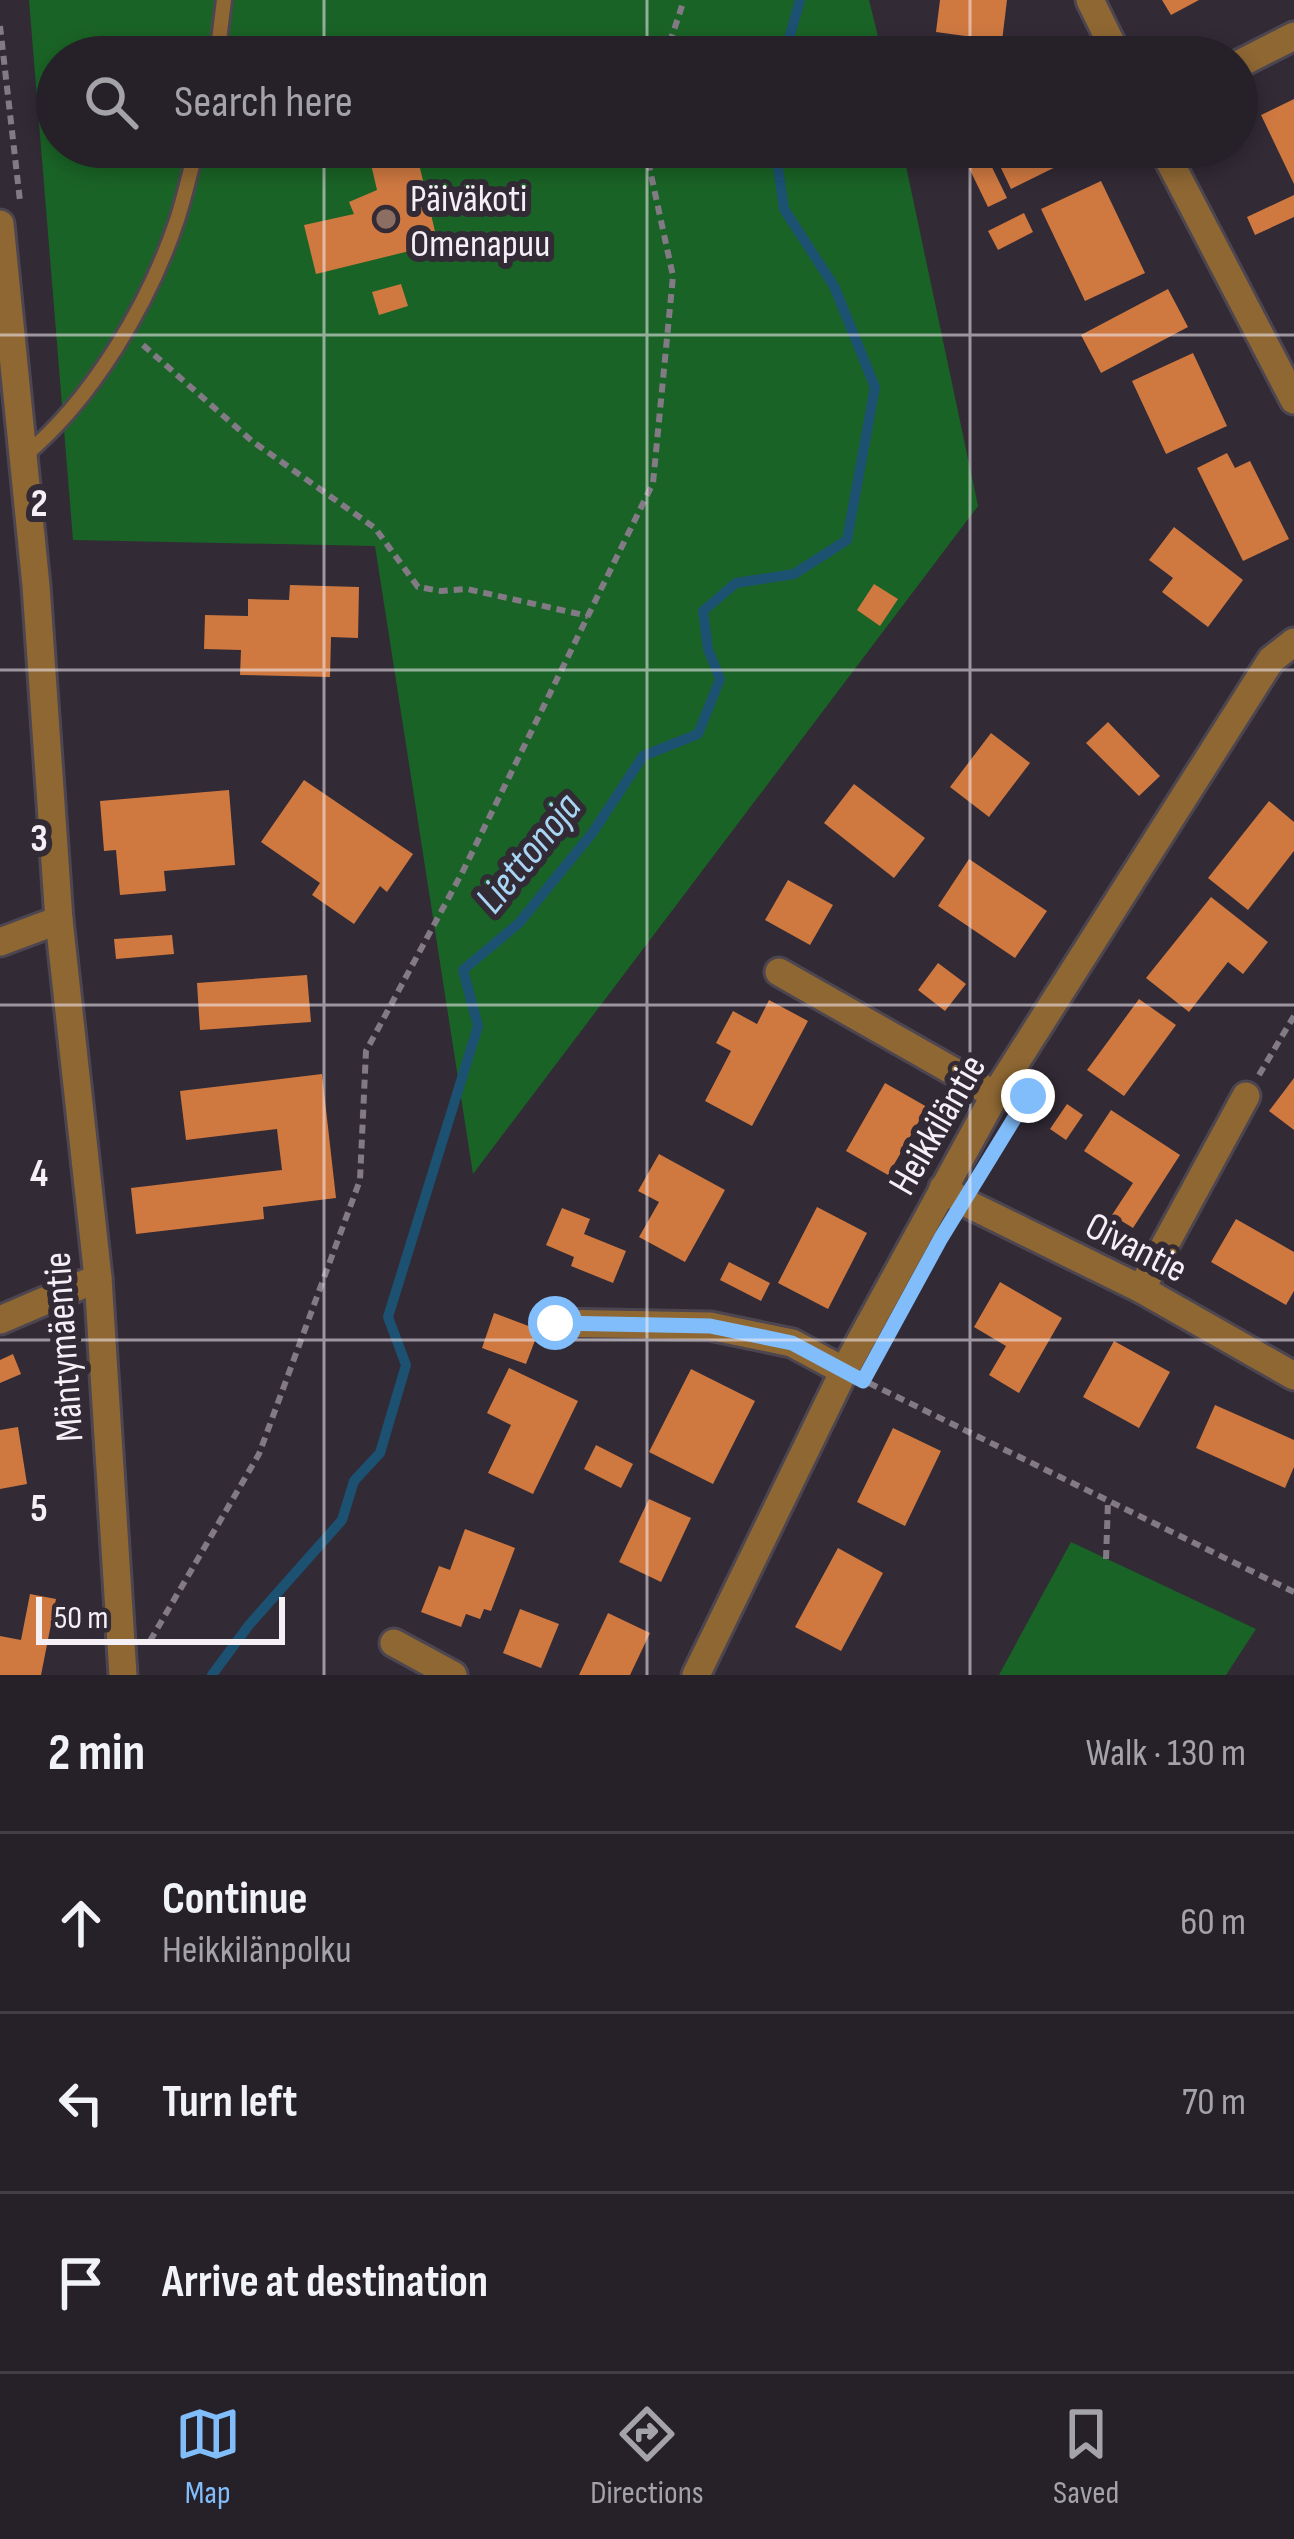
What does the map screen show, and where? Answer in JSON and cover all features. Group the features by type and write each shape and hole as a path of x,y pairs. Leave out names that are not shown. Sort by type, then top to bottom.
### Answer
{"street":[{"path":"1090,0 1108,36"},
{"path":"1258,54 1294,36"},
{"path":"1173,168 1294,400"},
{"name":"Mäntymäentie","path":"0,224 37,586 59,920 98,1278 123,1675"},
{"name":"Heikkiläntie","path":"696,1675 856,1372 943,1188 994,1095 1271,660 1294,642"},
{"path":"0,942 59,920"},
{"path":"779,972 994,1095"},
{"path":"1141,1289 1246,1096"},
{"name":"Oivantie","path":"943,1188 1141,1289 1294,1376"},
{"path":"0,1320 98,1278"},
{"path":"555,1323 710,1326 792,1343 856,1372"},
{"path":"394,1643 453,1675"}],"lane":[{"path":"220,36 224,0"},
{"path":"24,456 46,438 84,392 138,309 176,222 190,168"}],"path":[{"path":"672,36 684,0"},
{"path":"148,1644 259,1454 360,1180 365,1051 463,871 653,483 673,276 650,168"},
{"path":"125,331 252,441 375,528 418,587 467,589 588,616"},
{"path":"1246,1096 1294,1016"},
{"path":"856,1372 863,1381 1294,1592"},
{"path":"1106,1559 1108,1501"}],"green space":[{"path":"29,0 869,0 878,36 36,36 36,86"},
{"path":"43,168 906,168 978,506 473,1174 375,546 73,540"},
{"path":"1071,1542 1256,1629 1226,1675 999,1675"}],"building":[{"path":"940,0 1007,0 1003,36 936,32"},
{"path":"1162,0 1199,0 1171,15"},
{"path":"1294,99 1294,184 1261,115"},
{"path":"372,168 420,168 438,244 316,274 304,225 354,214 349,202 377,190"},
{"path":"969,168 992,168 1007,198 988,207"},
{"path":"1001,168 1054,168 1011,189"},
{"path":"1101,181 1145,273 1085,301 1041,209"},
{"path":"1294,195 1294,217 1255,235 1247,217"},
{"path":"1024,213 1033,232 998,250 988,231"},
{"path":"401,284 408,306 379,315 372,292"},
{"path":"1168,289 1188,327 1101,373 1081,335"},
{"path":"1193,353 1227,426 1166,454 1132,381"},
{"path":"1227,453 1235,468 1250,461 1289,539 1243,561 1197,468"},
{"path":"1174,527 1243,580 1208,627 1162,592 1173,578 1149,560"},
{"path":"874,584 898,599 880,626 857,610"},
{"path":"290,585 359,587 358,638 331,637 330,677 240,675 241,650 204,649 205,615 248,616 248,599 289,600"},
{"path":"1108,722 1160,776 1139,796 1086,743"},
{"path":"991,733 1030,763 989,817 950,787"},
{"path":"304,780 413,854 387,892 380,886 354,924 312,895 320,883 261,842"},
{"path":"854,784 925,838 894,878 824,823"},
{"path":"229,790 235,865 164,871 166,891 120,895 116,850 104,851 100,801"},
{"path":"1269,801 1294,822 1294,851 1248,910 1208,878"},
{"path":"969,859 1047,911 1015,958 938,906"},
{"path":"788,880 833,905 810,945 765,920"},
{"path":"1211,897 1268,942 1243,974 1228,962 1189,1012 1146,978"},
{"path":"172,935 174,954 116,959 114,939"},
{"path":"938,963 966,984 945,1011 918,990"},
{"path":"307,975 311,1022 200,1030 197,983"},
{"path":"1139,999 1176,1025 1124,1096 1087,1070"},
{"path":"769,1000 808,1021 752,1126 705,1101 731,1051 716,1043 733,1011 757,1024"},
{"path":"322,1074 336,1198 263,1207 264,1219 136,1234 131,1188 282,1170 277,1129 186,1140 180,1091"},
{"path":"1294,1078 1294,1130 1269,1111"},
{"path":"885,1083 927,1107 888,1175 846,1151"},
{"path":"1067,1104 1083,1115 1066,1140 1050,1129"},
{"path":"1111,1110 1180,1155 1133,1228 1112,1215 1133,1183 1084,1151"},
{"path":"659,1154 725,1190 685,1262 639,1237 659,1202 638,1191"},
{"path":"817,1207 867,1233 828,1309 778,1283"},
{"path":"562,1208 590,1219 584,1234 626,1251 613,1283 571,1266 574,1257 546,1245"},
{"path":"1236,1219 1294,1252 1294,1291 1286,1305 1211,1262"},
{"path":"729,1262 770,1283 761,1301 720,1280"},
{"path":"1000,1282 1062,1318 1019,1393 989,1375 1006,1346 974,1327"},
{"path":"494,1313 539,1330 526,1364 482,1348"},
{"path":"1114,1341 1170,1372 1139,1428 1083,1397"},
{"path":"13,1354 21,1374 0,1383 0,1360"},
{"path":"509,1368 578,1401 533,1494 488,1473 511,1425 487,1413"},
{"path":"691,1369 755,1401 713,1484 649,1452"},
{"path":"1215,1405 1294,1440 1294,1467 1285,1488 1196,1448"},
{"path":"18,1427 27,1484 0,1489 0,1430"},
{"path":"893,1428 941,1451 905,1526 857,1502"},
{"path":"596,1445 633,1464 621,1488 584,1469"},
{"path":"649,1499 691,1518 661,1582 619,1562"},
{"path":"465,1529 515,1548 491,1611 484,1609 480,1619 466,1614 461,1627 421,1612 439,1566 450,1570"},
{"path":"838,1548 883,1573 841,1651 795,1627"},
{"path":"30,1594 56,1599 41,1675 0,1675 0,1636 21,1640"},
{"path":"520,1609 559,1624 541,1668 503,1653"},
{"path":"608,1613 650,1633 630,1675 579,1675"}],"waterway":[{"name":"Liettonoja","path":"790,36 800,0"},
{"name":"Liettonoja","path":"212,1675 249,1625 342,1520 354,1481 380,1453 406,1365 388,1317 478,1026 463,970 519,923 593,832 643,756 698,734 720,679 708,649 703,611 736,583 794,574 847,540 875,387 834,286 784,209 778,168"}],"place":[{"name":"Päiväkoti Omenapuu","path":"386,219"}],"route":[{"path":"555,1323 710,1326 792,1343 863,1381 941,1238 1028,1096"}]}
